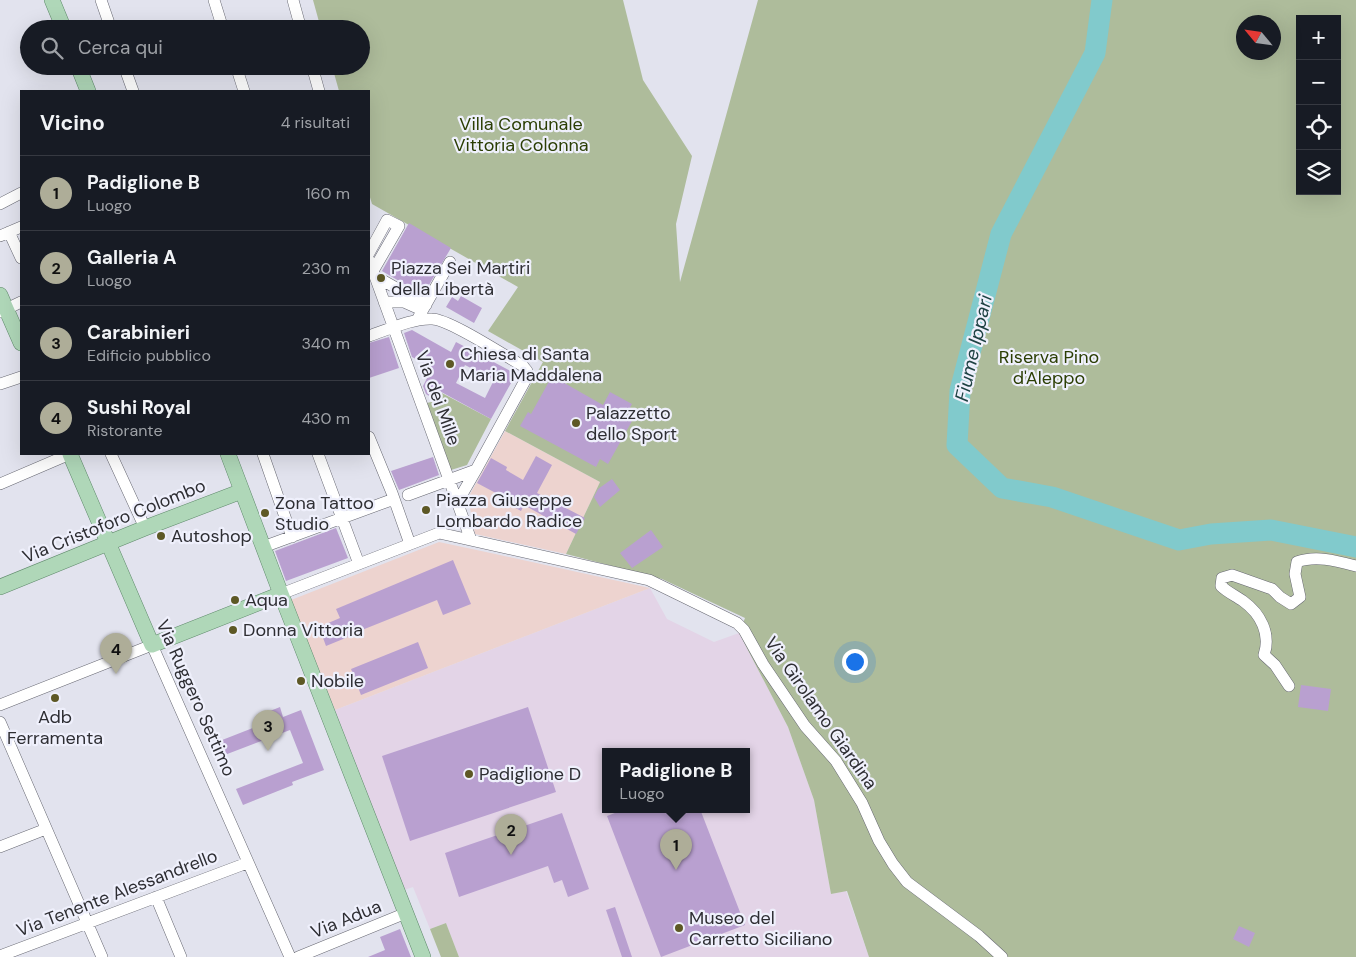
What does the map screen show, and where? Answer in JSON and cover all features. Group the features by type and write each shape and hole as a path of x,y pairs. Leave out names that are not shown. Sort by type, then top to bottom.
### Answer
{"main road":[{"path":"52,0 60,20"},
{"path":"82,75 88,90"},
{"path":"2,305 20,341"},
{"name":"Via Ruggero Settimo","path":"70,455 152,645"},
{"path":"228,455 423,957"},
{"name":"Via Cristoforo Colombo","path":"0,587 242,491"},
{"path":"152,645 281,594"}],"street":[{"path":"101,0 108,20"},
{"path":"214,0 220,20"},
{"path":"293,0 299,20"},
{"path":"127,75 133,90"},
{"path":"239,75 244,90"},
{"path":"315,75 319,90"},
{"path":"0,204 20,194"},
{"path":"370,251 388,220 399,226 374,274 422,312"},
{"path":"20,227 5,234 20,256"},
{"path":"370,336 395,331 422,312 450,262"},
{"name":"Via dei Mille","path":"370,263 450,477 457,503 473,540"},
{"path":"2,305 20,302"},
{"path":"384,302 404,302 524,366 527,371 527,377 457,503"},
{"path":"0,384 20,377"},
{"path":"370,439 410,544"},
{"path":"0,484 68,455"},
{"path":"111,455 145,528"},
{"path":"263,455 292,537"},
{"path":"318,455 359,564"},
{"path":"408,495 450,477 476,470"},
{"path":"264,547 380,504 393,496"},
{"name":"Via Girolamo Giardina","path":"281,594 438,533 649,580 737,623 744,630 763,664 804,726 836,761 862,803 879,841 907,882 979,936 1002,957"},
{"path":"1289,686 1275,665 1264,655 1267,645 1267,633 1256,614 1246,603 1221,586 1222,578 1232,575 1272,588 1280,597 1291,604 1300,596 1295,574 1297,562 1307,559 1335,561 1356,566"},
{"path":"0,705 152,645"},
{"name":"Via Ruggero Settimo","path":"152,645 290,957"},
{"path":"0,722 102,957"},
{"path":"0,847 46,830"},
{"name":"Via Tenente Alessandrello","path":"0,956 247,863"},
{"path":"156,897 181,957"},
{"name":"Via Adua","path":"298,957 406,913"}],"shaded area":[{"path":"505,431 600,482 566,554 475,534 468,498"},
{"path":"439,542 650,588 335,710 291,600"},
{"path":"650,588 667,619 714,642 739,633 788,727 814,800 831,894 846,891 869,957 459,957 446,923 430,929 413,887 404,890 335,710"}],"green space":[{"name":"Riserva Pino d'Aleppo","path":"313,0 623,0 643,80 692,156 676,224 680,282 758,0 1356,0 1356,957 869,957 847,891 831,894 814,800 788,727 739,633 745,618 662,579 566,554 600,482 505,431 543,362 488,331 518,287 372,204 370,197 370,90 339,90 335,75 370,75 370,20 319,20"},
{"path":"440,392 491,419 467,465 451,470 427,403 435,401"},
{"path":"446,923 459,957 441,957 430,929"}],"building":[{"path":"409,223 451,248 423,295 382,271"},
{"path":"461,296 482,308 474,323 446,307 452,297 458,301"},
{"path":"412,330 451,352 456,342 516,374 491,419 434,388 429,396 426,394 423,386 429,374 426,364 412,357 404,333","holes":["465,365 494,380 485,398 456,383"]},
{"path":"389,337 399,368 370,378 370,343"},
{"name":"Palazzetto dello Sport","path":"552,376 603,405 610,392 632,404 625,417 632,421 608,464 600,459 596,467 520,426 528,412 531,414"},
{"path":"536,456 552,465 537,493 585,518 576,534 524,505 521,511 505,502 507,499 477,483 491,458 507,467 506,470 523,480"},
{"path":"433,457 439,475 399,490 391,471"},
{"path":"612,479 620,490 600,507 594,497 598,489"},
{"path":"336,528 348,558 286,581 275,551"},
{"path":"651,530 663,547 632,568 620,553"},
{"path":"453,560 471,604 443,615 437,600 326,646 319,627 340,618 336,609"},
{"path":"418,642 428,668 361,695 351,669"},
{"path":"1301,685 1331,689 1328,711 1298,707"},
{"path":"280,707 283,717 301,710 324,770 292,782 293,785 243,805 236,789 303,763 290,730 222,756 217,742 268,722 265,713"},
{"name":"Padiglione D","path":"528,707 556,792 410,841 382,756"},
{"path":"562,813 589,889 568,897 562,880 554,883 548,866 459,897 445,853"},
{"path":"615,813 702,813 745,925 661,957 607,816"},
{"path":"615,907 632,957 622,957 606,910"},
{"path":"1239,926 1255,933 1249,947 1233,939"},
{"path":"400,929 411,957 368,957 385,950 380,937"}],"waterway":[{"name":"Fiume Ippari","path":"1102,0 1095,53 1001,234 960,391 957,445 1002,488 1052,497 1179,540 1211,534 1271,530 1356,547"}],"place":[{"name":"Piazza Sei Martiri della Libertà","path":"381,278"},
{"name":"Chiesa di Santa Maria Maddalena","path":"450,364"},
{"name":"Palazzetto dello Sport","path":"576,423"},
{"name":"Piazza Giuseppe Lombardo Radice","path":"426,510"},
{"name":"Zona Tattoo Studio","path":"265,513"},
{"name":"Autoshop","path":"161,536"},
{"name":"Aqua","path":"235,600"},
{"name":"Donna Vittoria","path":"233,630"},
{"name":"Sushi Royal","path":"116,674"},
{"name":"Nobile","path":"301,681"},
{"name":"Adb Ferramenta","path":"55,698"},
{"name":"Carabinieri","path":"268,751"},
{"name":"Padiglione D","path":"469,774"},
{"name":"Galleria A","path":"511,855"},
{"name":"Padiglione B","path":"676,870"},
{"name":"Museo del Carretto Siciliano","path":"679,928"}],"park label":[{"name":"Villa Comunale Vittoria Colonna","path":"521,134"}]}
